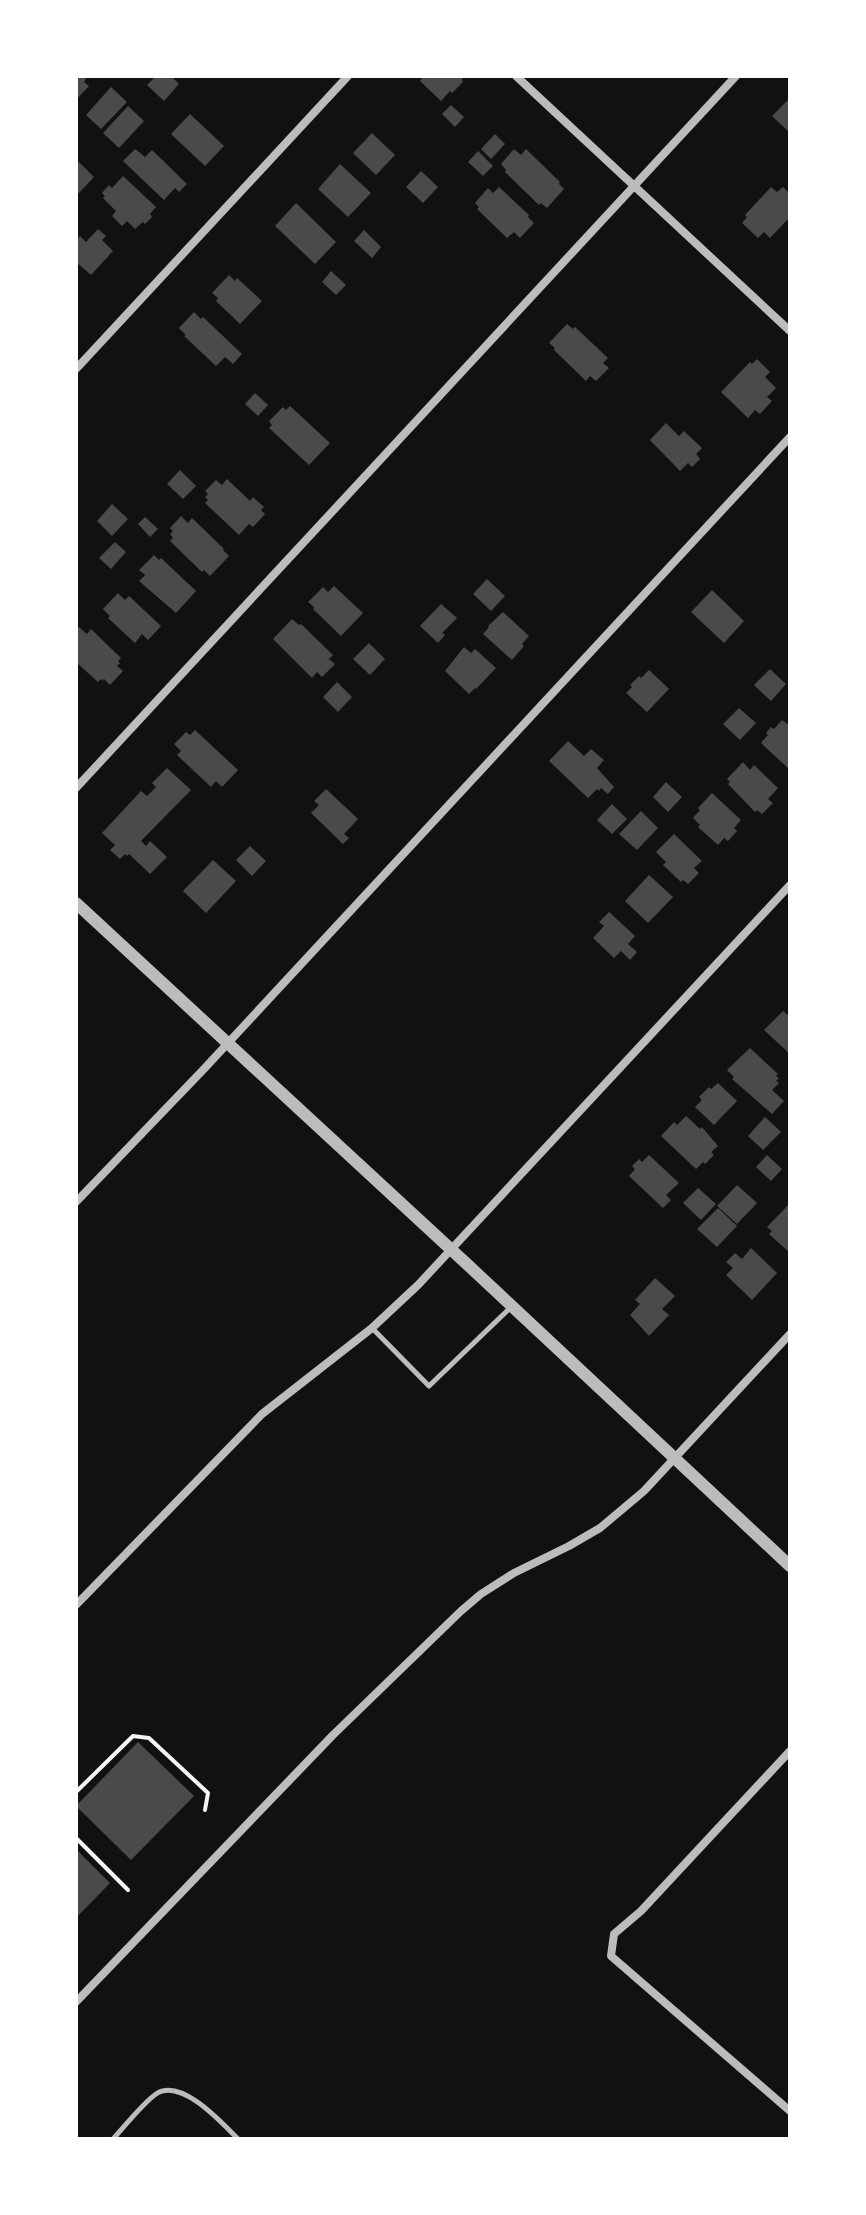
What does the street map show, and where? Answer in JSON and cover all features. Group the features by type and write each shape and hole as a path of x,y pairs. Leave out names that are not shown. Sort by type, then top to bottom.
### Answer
{"street":[{"path":"76,369 348,76"},
{"path":"516,76 790,331"},
{"path":"76,788 736,76"},
{"path":"76,1202 227,1044 790,437"},
{"path":"76,1605 262,1414 372,1328 418,1285 790,885"},
{"path":"76,903 790,1566"},
{"path":"76,2002 333,1735 437,1633 481,1594 600,1528 633,1502 790,1334"},
{"path":"790,1751 641,1911 614,1934 611,1956 790,2111"}],"lane":[{"path":"372,1328 429,1386 512,1306"},
{"path":"113,2139 158,2092 174,2090 202,2105 238,2139"}],"path":[{"path":"76,1792 133,1736 149,1738 208,1793 205,1810"},
{"path":"76,1838 128,1890"}],"building":[{"path":"76,76 83,76 89,86 76,100"},
{"path":"156,76 171,76 179,84 164,101 147,85"},
{"path":"424,76 461,76 463,82 441,101 420,81"},
{"path":"111,87 127,102 101,129 86,115"},
{"path":"788,100 790,103 790,133 772,116"},
{"path":"451,105 464,117 455,127 442,114"},
{"path":"128,106 144,121 119,148 103,133"},
{"path":"190,114 224,146 205,166 171,134"},
{"path":"372,133 395,155 376,175 353,153"},
{"path":"495,134 505,144 491,159 481,149"},
{"path":"135,149 145,157 152,150 187,184 179,192 175,188 164,200 123,161"},
{"path":"514,149 521,155 526,149 564,189 547,208 541,203 539,205 505,172 501,164"},
{"path":"478,151 493,166 483,176 468,162"},
{"path":"79,162 94,177 78,194 76,165"},
{"path":"340,164 371,193 348,217 318,189"},
{"path":"421,171 438,187 423,203 406,187"},
{"path":"123,176 156,207 150,214 152,217 135,229 127,221 122,226 112,216 116,211 103,198 102,193 109,185 112,188"},
{"path":"499,187 534,223 520,238 514,232 507,238 477,209 479,207 475,203 488,188 493,193"},
{"path":"771,187 777,192 783,187 790,194 790,217 770,238 764,232 758,238 742,223 747,217 745,215"},
{"path":"296,203 336,242 315,264 275,226"},
{"path":"98,229 106,236 102,240 113,251 91,275 76,262 76,240 80,236 86,242"},
{"path":"364,230 381,247 372,258 354,241"},
{"path":"331,271 346,285 336,295 322,282"},
{"path":"229,275 235,281 237,278 262,301 240,324 212,293"},
{"path":"194,312 242,354 233,364 225,357 216,366 184,336 179,328"},
{"path":"567,324 573,329 575,327 608,358 603,363 609,368 596,381 590,376 586,381 549,343"},
{"path":"757,359 770,372 765,377 776,388 767,397 772,401 760,414 755,410 748,418 721,392 750,362 752,364"},
{"path":"255,393 268,405 258,416 245,404"},
{"path":"290,406 330,443 309,465 269,428 272,425 269,421 283,407 286,410"},
{"path":"666,423 679,436 684,431 702,448 696,454 700,459 692,467 688,463 680,471 650,440"},
{"path":"180,470 196,486 183,499 167,484"},
{"path":"227,479 250,501 253,497 264,507 261,510 265,514 253,527 249,524 239,535 205,503 208,494 205,491 216,480 222,485"},
{"path":"112,504 128,519 112,536 97,521"},
{"path":"181,516 188,523 192,518 229,556 210,576 170,541 173,531 170,528"},
{"path":"145,517 158,529 150,537 138,524"},
{"path":"115,542 126,552 111,569 99,558"},
{"path":"154,555 196,591 176,613 139,581 145,575 139,570"},
{"path":"487,579 505,596 491,611 473,594"},
{"path":"334,586 363,613 341,636 308,602 323,587 328,592"},
{"path":"712,590 744,621 724,643 691,612"},
{"path":"118,593 125,600 129,596 161,626 148,640 142,634 135,643 108,618 110,616 103,609"},
{"path":"441,604 457,618 442,633 445,635 438,643 420,626"},
{"path":"503,612 529,636 512,660 483,634"},
{"path":"292,619 333,655 329,659 335,664 322,677 317,672 312,678 273,639"},
{"path":"79,627 87,634 91,629 121,658 117,666 123,671 110,685 104,679 98,682 76,662 76,631"},
{"path":"369,643 385,659 370,675 353,659"},
{"path":"464,647 471,653 475,649 496,668 469,694 445,671"},
{"path":"770,669 786,684 771,701 754,685"},
{"path":"649,670 669,689 647,712 626,693 639,676 641,678"},
{"path":"337,682 352,697 338,712 323,697"},
{"path":"739,708 756,723 740,740 723,724"},
{"path":"782,720 790,726 790,770 761,743 771,727 774,729"},
{"path":"195,730 238,770 222,787 216,781 211,787 177,755 181,751 174,744 186,732 190,735"},
{"path":"568,741 584,756 591,749 604,760 597,768 614,787 608,794 601,788 588,798 549,761"},
{"path":"743,762 750,770 754,765 778,788 768,799 773,803 762,814 757,810 755,812 728,784 727,779"},
{"path":"167,768 191,790 141,841 146,846 150,841 167,857 150,874 129,854 120,859 110,850 115,845 102,833 141,791 147,796 156,787 152,783"},
{"path":"666,782 682,797 668,812 653,797"},
{"path":"326,789 358,819 344,834 349,838 343,844 311,813 319,805 314,801"},
{"path":"712,793 741,820 728,841 724,838 718,845 698,827 700,825 693,818"},
{"path":"612,804 627,819 612,834 597,820"},
{"path":"641,811 658,828 637,850 619,834"},
{"path":"674,834 702,861 694,868 699,873 688,884 683,880 681,882 663,865 666,862 656,852"},
{"path":"250,846 266,861 252,876 236,860"},
{"path":"213,860 236,881 206,913 183,891"},
{"path":"649,875 673,897 648,923 625,901"},
{"path":"609,912 635,936 628,944 637,952 630,960 621,951 614,958 593,938 604,926 599,922"},
{"path":"783,1011 790,1017 790,1054 764,1030"},
{"path":"750,1048 778,1074 776,1081 779,1083 772,1090 784,1101 772,1114 732,1079 734,1077 727,1070"},
{"path":"718,1083 737,1101 714,1125 695,1107 702,1100 699,1097"},
{"path":"686,1116 700,1129 702,1127 718,1146 711,1152 714,1155 696,1169 661,1136 674,1122 677,1125"},
{"path":"765,1117 781,1132 763,1150 748,1136"},
{"path":"649,1155 679,1183 666,1195 671,1200 663,1208 629,1176 635,1169 632,1166"},
{"path":"767,1155 782,1169 771,1181 756,1167"},
{"path":"737,1185 757,1203 737,1224 717,1206"},
{"path":"698,1188 716,1204 701,1220 683,1203"},
{"path":"790,1203 790,1253 769,1234 772,1231 767,1227"},
{"path":"718,1208 737,1226 717,1247 697,1229"},
{"path":"751,1248 777,1273 752,1300 726,1275 733,1268 726,1262 735,1253 742,1259"},
{"path":"655,1278 675,1296 662,1309 669,1315 649,1336 630,1315 640,1304 635,1300"},
{"path":"138,1742 194,1796 131,1860 76,1806"},
{"path":"76,1849 110,1883 76,1918"}]}
